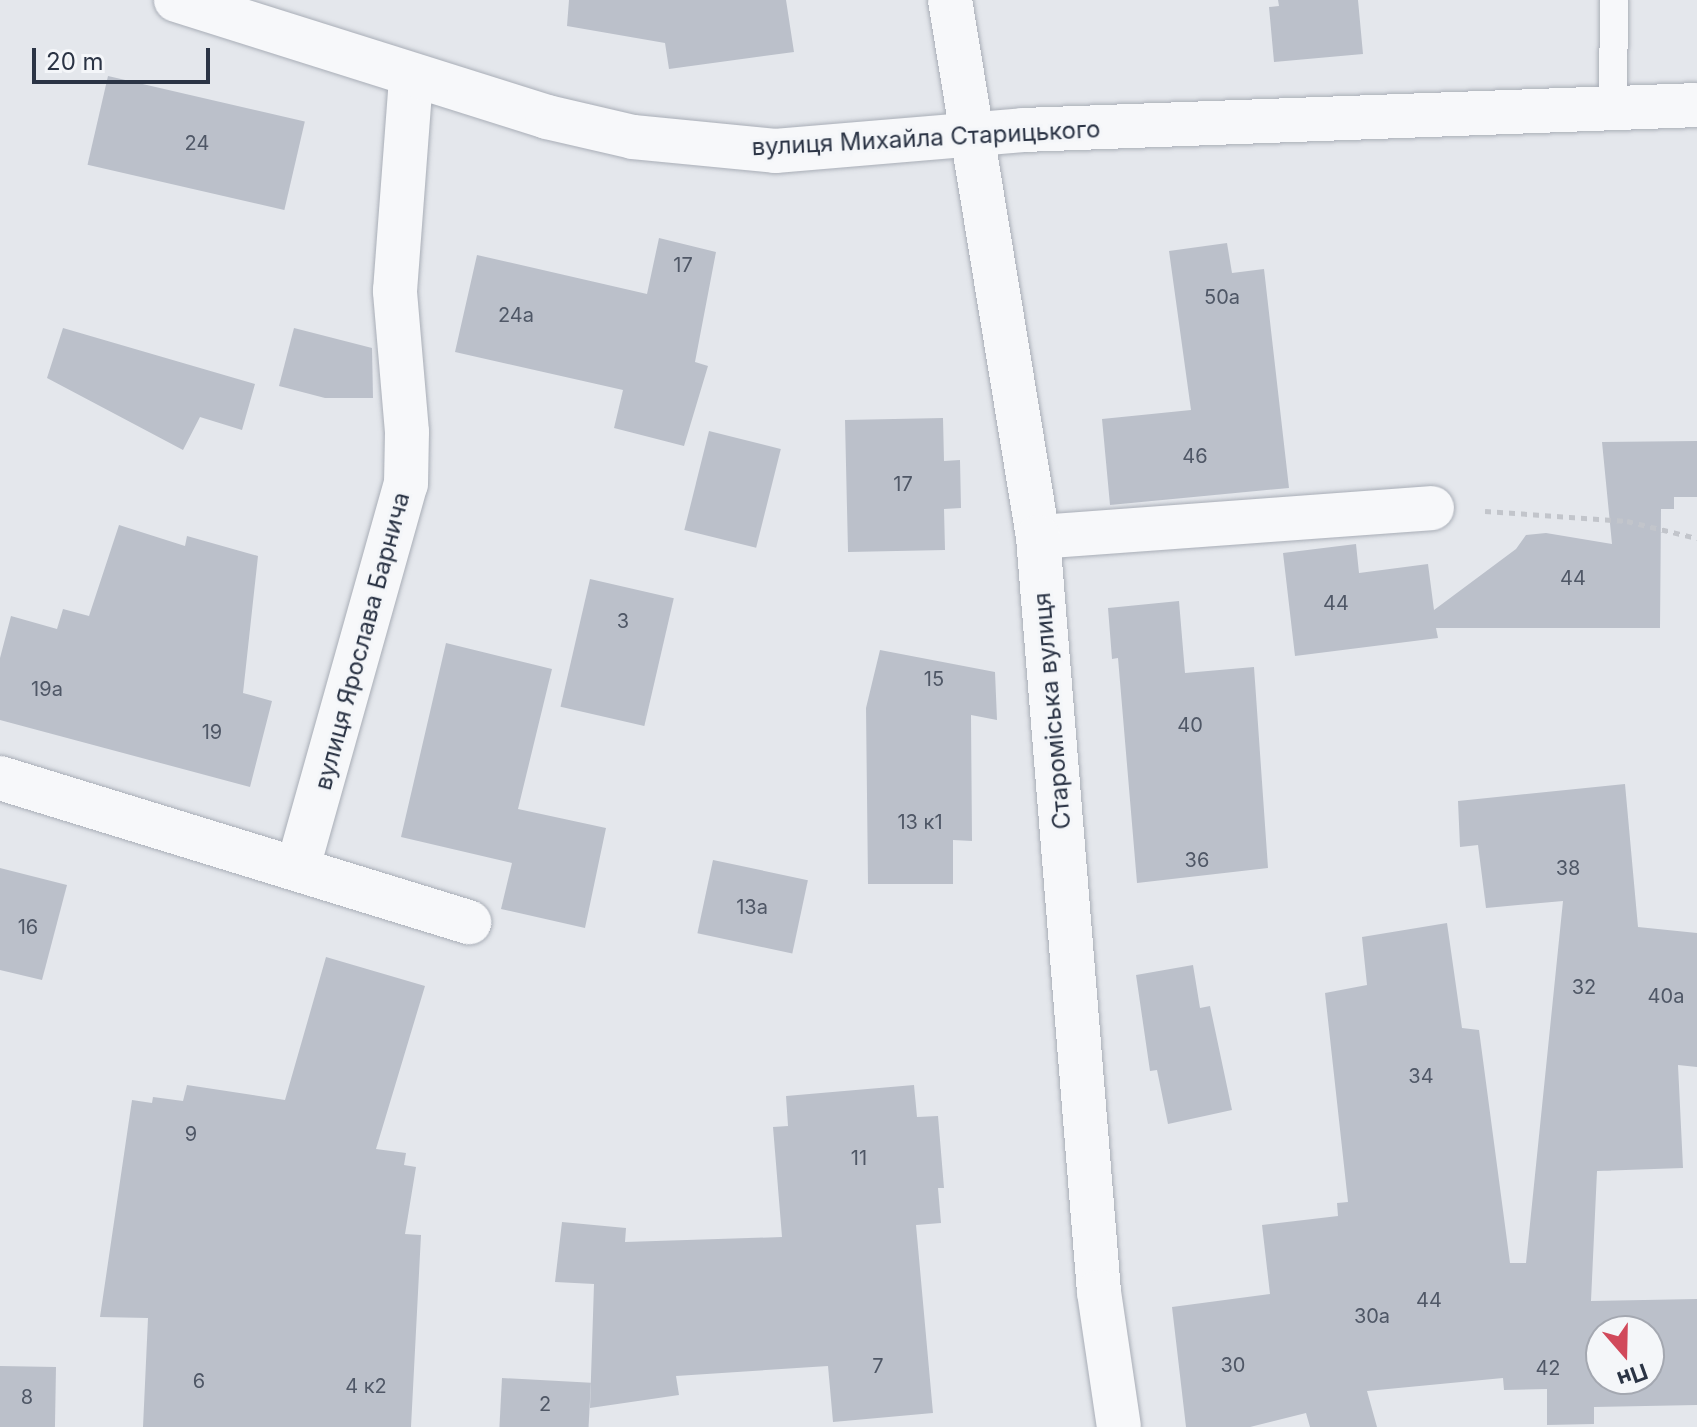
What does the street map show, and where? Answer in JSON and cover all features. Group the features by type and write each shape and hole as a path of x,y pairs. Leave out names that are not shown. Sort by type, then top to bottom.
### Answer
{"street":[{"name":"вулиця Михайла Старицького","path":"176,0 411,77 599,130 722,147 828,149 975,134 1697,105"},
{"name":"Староміська вулиця","path":"950,0 975,134 1038,537 1099,1292 1119,1427"},
{"name":"вулиця Ярослава Барнича","path":"298,867 394,536 408,468 395,291 411,77"},
{"path":"1038,537 1432,508"},
{"path":"0,778 469,922"}],"lane":[{"path":"1613,108 1614,0"}],"path":[{"path":"1432,508 1627,521 1697,538"}],"building":[{"path":"569,0 786,0 794,52 669,69 665,43 567,26"},
{"path":"1278,0 1358,0 1363,54 1274,62 1269,7 1279,6"},
{"path":"108,76 305,121 284,210 88,165"},
{"path":"659,238 716,252 695,362 708,366 684,446 614,428 623,390 455,352 477,255 647,294"},
{"path":"1227,243 1232,273 1264,269 1289,488 1110,505 1102,419 1191,410 1169,251"},
{"path":"63,328 255,384 242,430 200,417 183,450 47,378"},
{"path":"294,328 372,348 373,398 325,398 279,386"},
{"path":"943,418 944,461 960,460 961,508 944,509 945,550 848,552 845,420"},
{"path":"709,431 781,449 756,548 684,530"},
{"path":"1697,441 1697,497 1674,497 1674,509 1661,509 1660,628 1436,628 1438,638 1295,656 1283,553 1356,544 1359,573 1428,564 1434,610 1516,549 1526,535 1546,533 1612,544 1602,442"},
{"path":"119,525 185,546 187,536 258,556 243,693 272,701 250,787 0,720 0,658 11,616 57,629 63,609 89,616"},
{"path":"590,579 674,598 644,726 561,707"},
{"path":"1179,601 1185,673 1254,667 1268,868 1137,883 1118,658 1112,659 1108,608"},
{"path":"446,643 552,669 518,809 606,828 585,928 501,909 512,863 401,837"},
{"path":"880,650 995,672 997,720 971,715 972,841 953,840 953,884 868,884 866,708"},
{"path":"1625,784 1638,927 1697,933 1697,1067 1678,1065 1683,1168 1597,1171 1591,1301 1697,1299 1697,1405 1594,1407 1594,1424 1547,1425 1547,1389 1504,1390 1503,1378 1367,1391 1377,1427 1310,1427 1306,1413 1250,1427 1186,1427 1172,1307 1270,1294 1262,1225 1338,1216 1337,1203 1348,1202 1325,993 1367,985 1362,937 1447,923 1462,1028 1479,1030 1510,1263 1526,1263 1563,901 1486,908 1478,845 1460,847 1458,801"},
{"path":"713,860 808,880 792,954 697,933"},
{"path":"0,868 67,885 42,980 0,970"},
{"path":"326,957 425,986 376,1149 406,1153 404,1165 416,1167 405,1234 421,1235 411,1427 143,1427 148,1318 100,1317 132,1100 152,1103 153,1097 183,1101 187,1085 285,1100"},
{"path":"1193,965 1200,1008 1210,1006 1232,1110 1168,1124 1157,1070 1150,1071 1136,975"},
{"path":"914,1085 917,1117 938,1116 944,1188 938,1188 941,1223 916,1225 933,1413 833,1422 828,1366 676,1376 679,1395 590,1408 594,1284 555,1282 562,1222 626,1228 625,1242 782,1237 773,1127 788,1126 786,1096"},
{"path":"0,1366 56,1367 55,1427 0,1427"},
{"path":"502,1378 591,1383 589,1427 499,1427"}]}
